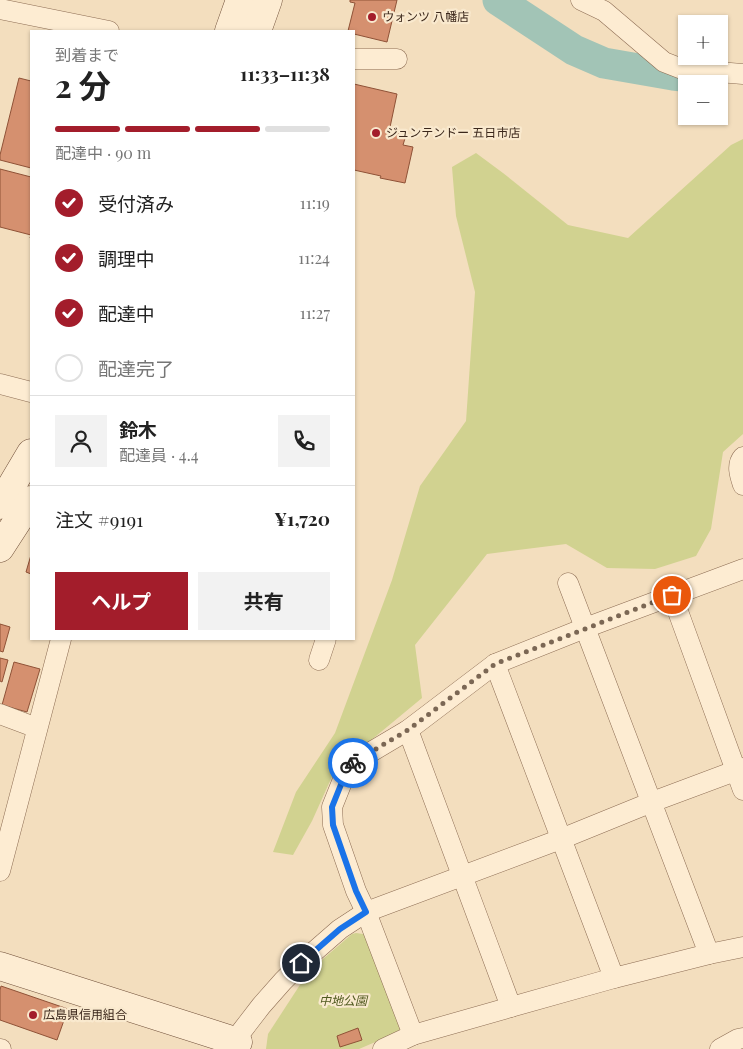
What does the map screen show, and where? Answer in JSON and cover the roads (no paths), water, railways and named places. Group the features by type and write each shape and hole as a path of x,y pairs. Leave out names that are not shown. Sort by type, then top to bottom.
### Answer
{"street":[{"path":"229,30 240,0"},
{"path":"257,30 268,0"},
{"path":"581,0 604,11 664,62 682,69 743,74"},
{"path":"0,9 104,30"},
{"path":"355,59 397,60"},
{"path":"0,384 30,392"},
{"path":"0,505 30,456"},
{"path":"743,457 740,460 739,469 743,485"},
{"path":"0,548 30,502"},
{"path":"414,1035 356,891 333,825 332,807 342,782 354,762 408,730 495,664 743,569"},
{"path":"568,583 709,954"},
{"path":"672,595 739,769 743,790"},
{"path":"0,871 61,640"},
{"path":"319,660 326,640"},
{"path":"495,664 614,978"},
{"path":"0,714 37,728"},
{"path":"408,730 511,1007"},
{"path":"0,966 238,1046 241,1032 248,1022 289,975 340,929 366,912 561,839 739,769"},
{"path":"385,1049 414,1035 511,1007 614,978 743,947"},
{"path":"720,1049 743,1038"}],"waterway":[{"path":"498,0 574,50 604,63 678,76"}],"place":[{"name":"ウォンツ 八幡店","path":"372,17"},
{"name":"ジュンテンドー 五日市店","path":"376,133"},
{"name":"広島県信用組合","path":"33,1015"}],"park label":[{"name":"中地公園","path":"343,1001"}]}
